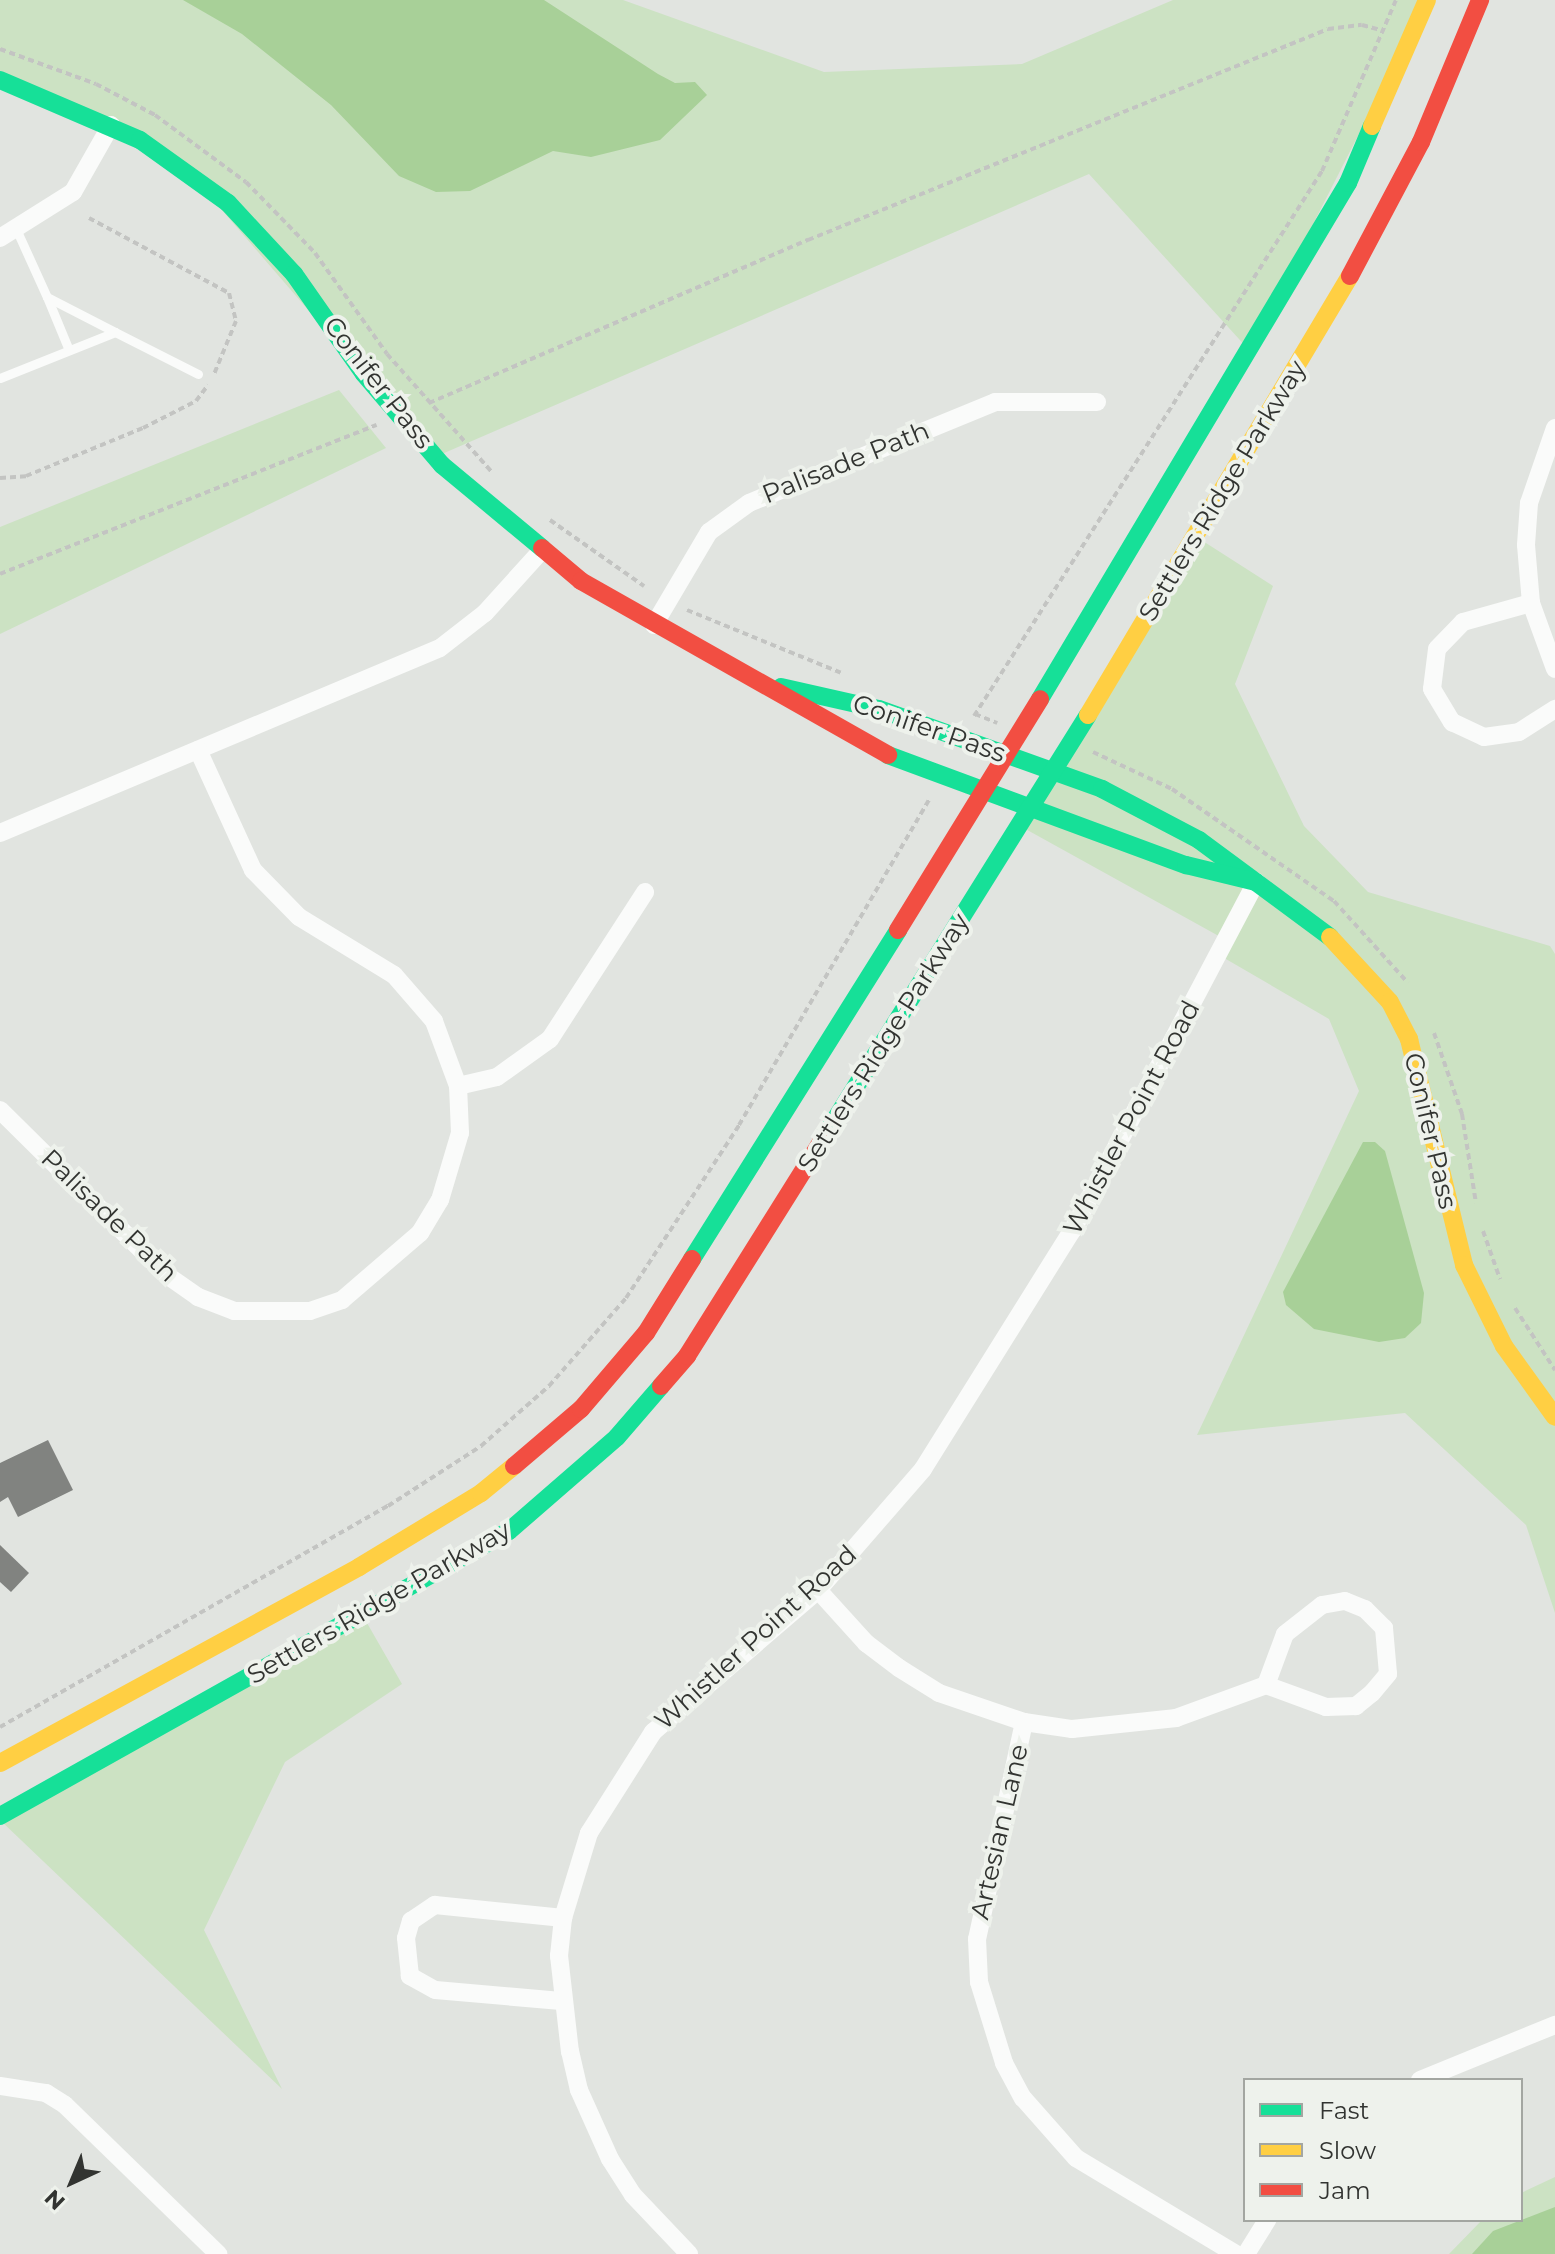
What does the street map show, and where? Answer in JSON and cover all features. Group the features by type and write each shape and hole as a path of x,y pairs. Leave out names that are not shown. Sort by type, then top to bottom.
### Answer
{"street":[{"name":"Settlers Ridge Parkway","path":"0,1763 430,1526 513,1468 581,1409 678,1288 1006,757 1348,183 1427,0"},
{"name":"Settlers Ridge Parkway","path":"0,1816 446,1570 509,1531 617,1437 718,1309 1054,771 1324,325 1421,142 1480,0"},
{"name":"Conifer Pass","path":"0,80 111,125 189,172 260,235 405,424 541,551 654,625 895,759 1032,806 1186,865 1256,882"},
{"path":"9,234 73,192 111,125"},
{"name":"Palisade Path","path":"654,625 709,532 749,503 995,402 1097,402"},
{"path":"1555,428 1529,503 1531,603 1555,669"},
{"path":"0,833 440,648 485,613 541,551"},
{"path":"1531,603 1463,622 1437,649 1432,689 1452,722 1484,737 1519,732 1555,709"},
{"name":"Conifer Pass","path":"764,684 879,709 1006,757 1054,771 1157,815 1318,925 1390,1002 1421,1069 1464,1265 1504,1346 1555,1417"},
{"name":"Palisade Path","path":"0,1110 168,1276 198,1297 234,1311 267,1314 342,1300 420,1233 451,1173 460,1133 458,1086 449,1052 418,996 375,959 299,917 253,870 198,750"},
{"name":"Whistler Point Road","path":"689,2254 633,2195 593,2126 579,2090 561,2001 563,1918 589,1833 625,1767 672,1712 818,1590 923,1469 993,1363 1072,1231 1256,882"},
{"path":"458,1086 497,1077 550,1039 645,892"},
{"path":"818,1590 866,1643 939,1693 1024,1722 1072,1729 1176,1718 1266,1685 1326,1707 1356,1706 1388,1674 1384,1628 1365,1609 1345,1601 1322,1605 1285,1634 1266,1685"},
{"name":"Artesian Lane","path":"1024,1722 977,1939 979,1982 1004,2063 1023,2098 1076,2158 1236,2254"},
{"path":"561,2001 435,1990 410,1976 406,1938 411,1921 435,1905 563,1918"},
{"path":"1425,2078 1555,2025"},
{"path":"0,2086 33,2089 65,2105 218,2254"},
{"path":"1246,2254 1266,2222"}],"lane":[{"path":"9,234 47,297 69,350"},
{"path":"47,297 198,374"},
{"path":"0,378 115,332"}],"path":[{"path":"962,712 975,714 1242,305 1322,171 1396,0"},
{"path":"428,403 808,240 1328,29 1362,25 1384,31"},
{"path":"0,49 96,84 155,115 246,182 315,253 428,403 499,480"},
{"path":"0,574 372,427"},
{"path":"539,512 668,600 799,661 854,677"},
{"path":"0,1727 388,1506 481,1446 549,1386 626,1298 731,1138 929,801"}],"shaded area":[{"path":"0,0 623,0 824,72 1022,64 1173,0 1427,0 1249,350 1089,174 435,457 189,172 0,80"},
{"path":"183,0 544,0 658,74 675,83 695,82 707,95 660,140 591,157 553,151 470,191 436,192 399,176 331,105 242,34"},
{"path":"339,390 386,448 0,634 0,527"},
{"path":"1195,536 1273,586 1235,684 1304,826 1368,892 1550,946 1555,954 1555,1613 1526,1525 1405,1413 1197,1435 1359,1091 1329,1019 1219,955 1226,940 1020,826"},
{"path":"1363,1142 1375,1142 1385,1151 1424,1293 1421,1323 1405,1338 1379,1342 1314,1329 1286,1305 1283,1292"},
{"path":"363,1616 402,1684 285,1762 204,1930 282,2089 0,1820"},
{"path":"1555,2177 1555,2254 1449,2254 1480,2222 1523,2222 1523,2192"},
{"path":"1555,2207 1555,2254 1472,2254 1493,2231 1523,2222"}],"building":[{"path":"48,1440 73,1490 18,1517 8,1497 0,1502 0,1463"},
{"path":"0,1545 29,1573 11,1592 0,1582"}],"traffic: fast":[{"path":"0,80 140,140 228,203 294,274 364,374 442,465 542,548"},
{"path":"1040,699 1348,183 1372,126"},
{"path":"781,687 879,709 1102,789 1199,840 1330,937"},
{"path":"823,1139 1088,715"},
{"path":"888,755 1186,865 1256,882"},
{"path":"692,1259 898,930"},
{"path":"0,1816 509,1531 617,1437 661,1386"}],"traffic: slow":[{"path":"1372,126 1427,0"},
{"path":"1088,715 1350,276"},
{"path":"1330,937 1390,1002 1409,1039 1464,1265 1504,1346 1555,1417"},
{"path":"0,1763 359,1567 481,1493 514,1466"}],"traffic: jam":[{"path":"1350,276 1421,142 1480,0"},
{"path":"542,548 581,581 888,755"},
{"path":"898,930 1040,699"},
{"path":"661,1386 687,1356 823,1139"},
{"path":"514,1466 581,1409 646,1333 692,1259"}]}
